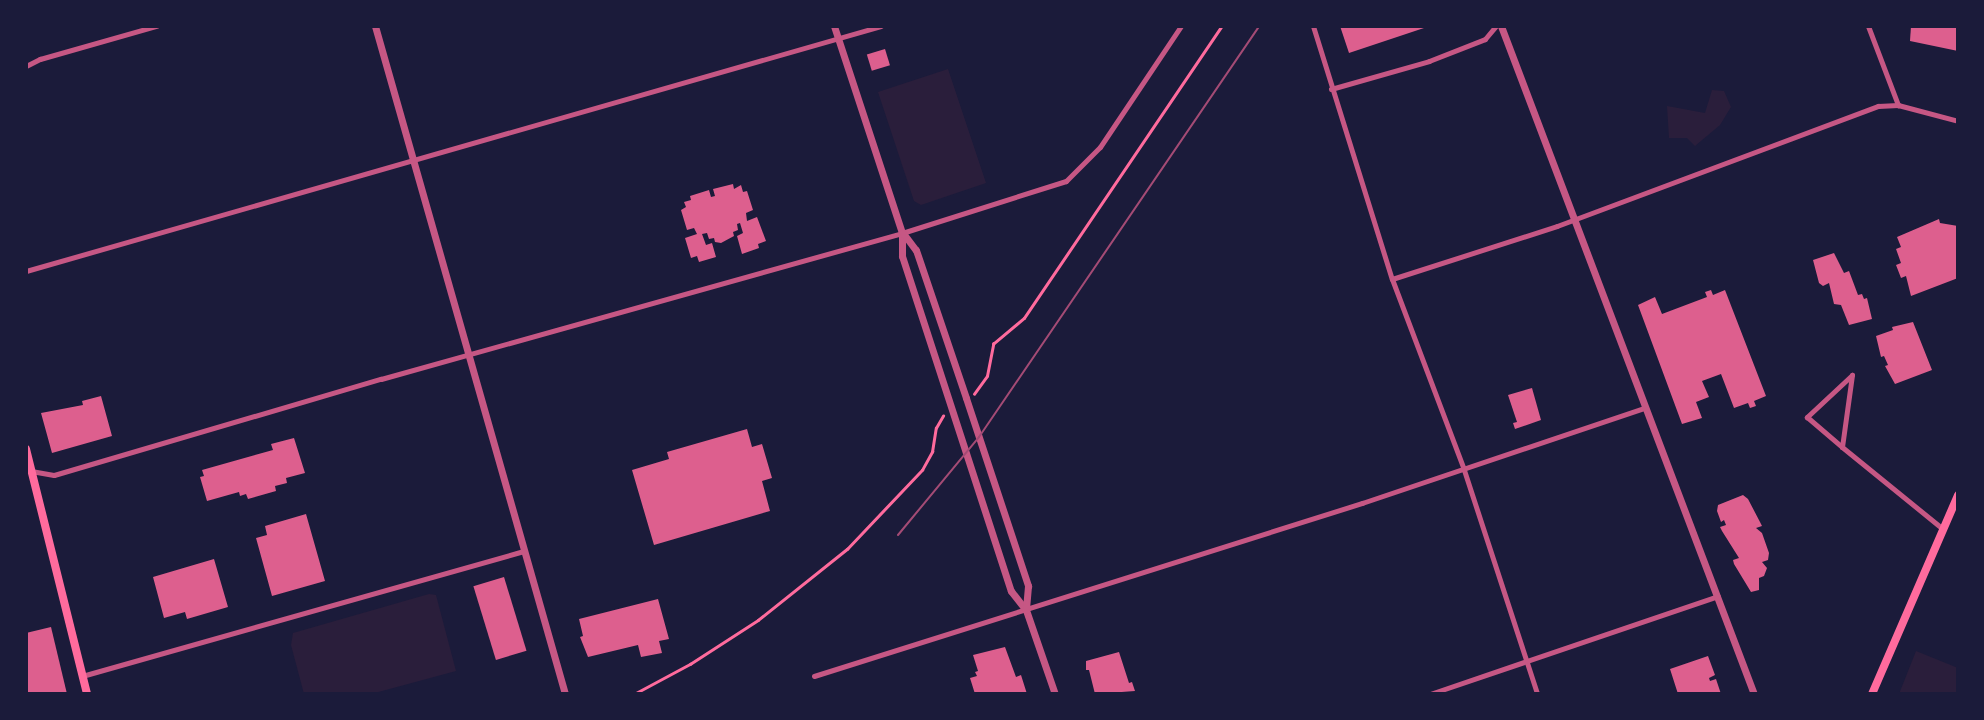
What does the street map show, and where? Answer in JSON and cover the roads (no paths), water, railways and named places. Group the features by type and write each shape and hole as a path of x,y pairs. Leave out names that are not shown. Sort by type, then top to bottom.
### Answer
{"main road":[{"path":"26,449 29,471 86,694"},
{"path":"1872,694 1958,495"}],"street":[{"path":"26,66 40,59 156,26"},
{"path":"374,26 565,694"},
{"path":"834,26 902,233 902,257 989,525 1011,591 1026,610 1055,694"},
{"path":"26,271 839,41 881,26"},
{"path":"29,471 54,475 902,233 1066,181 1100,147 1181,26"},
{"path":"1312,26 1392,279 1464,470 1537,694"},
{"path":"1331,89 1429,61 1485,38 1499,26 1754,694"},
{"path":"1868,26 1898,105"},
{"path":"1392,279 1573,220 1850,114 1878,106 1898,105 1958,121"},
{"path":"902,233 916,250 1028,586 1026,610"},
{"path":"1842,447 1852,375 1807,417 1842,447 1943,529"},
{"path":"814,676 1362,503 1644,408"},
{"path":"82,676 524,551"},
{"path":"1430,694 1718,596"}],"tram line":[{"path":"898,535 979,437 1259,26"}]}
